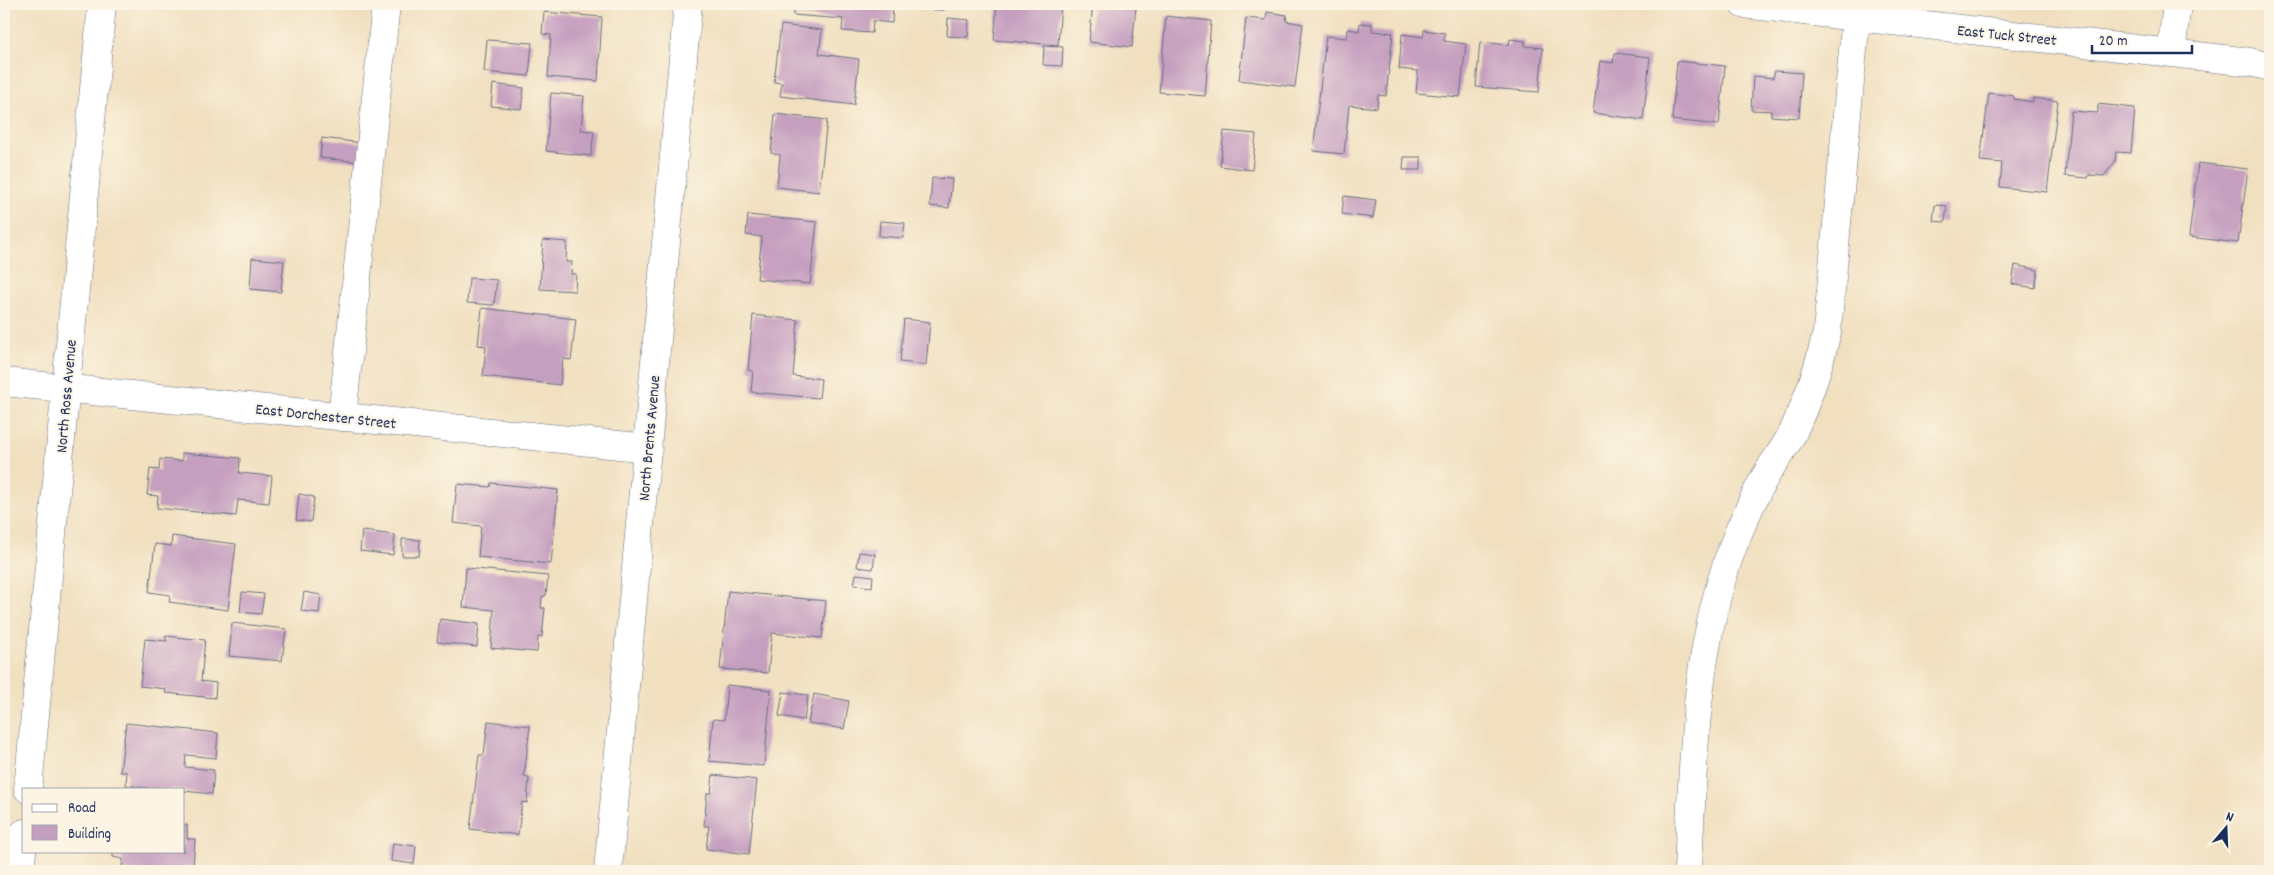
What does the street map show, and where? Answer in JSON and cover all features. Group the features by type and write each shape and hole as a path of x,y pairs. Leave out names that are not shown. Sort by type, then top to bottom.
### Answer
{"street":[{"name":"North Ross Avenue","path":"28,788 102,4"},
{"path":"342,417 386,4"},
{"name":"North Brents Avenue","path":"608,871 688,4"},
{"name":"East Tuck Street","path":"1742,4 2171,52 2250,62 2270,67"},
{"path":"2171,52 2177,4"},
{"path":"1688,871 1699,693 1717,592 1734,544 1762,483 1792,434 1807,400 1820,363 1827,332 1856,17"},
{"name":"East Dorchester Street","path":"4,382 648,448"},
{"path":"20,871 22,852"}],"building":[{"path":"794,4 893,4 892,23 873,21 872,33 842,31 843,19 793,15"},
{"path":"919,4 944,4 944,10 918,9"},
{"path":"997,4 1061,4 1058,45 994,40"},
{"path":"1093,4 1122,4 1122,6 1136,7 1132,47 1089,42"},
{"path":"544,12 602,17 598,81 548,77 551,35 542,34"},
{"path":"1267,12 1287,15 1286,21 1303,24 1295,87 1239,80 1246,18 1266,20"},
{"path":"1166,16 1211,21 1205,96 1159,92"},
{"path":"948,18 969,20 968,37 947,36"},
{"path":"1360,23 1372,24 1372,31 1393,33 1386,96 1378,95 1377,108 1349,105 1344,154 1313,151 1326,36 1347,38 1348,29 1359,31"},
{"path":"781,25 822,30 819,54 859,59 854,105 780,96 782,83 774,82"},
{"path":"1424,30 1445,33 1444,41 1466,44 1460,97 1416,93 1418,71 1399,69 1402,34 1423,37"},
{"path":"1510,39 1525,41 1525,46 1543,48 1539,92 1476,87 1480,42 1509,45"},
{"path":"487,40 532,43 529,76 484,72"},
{"path":"1044,46 1063,47 1062,66 1043,65"},
{"path":"1615,53 1650,57 1643,120 1593,113 1600,61 1613,63"},
{"path":"1677,61 1725,66 1719,125 1672,120"},
{"path":"1775,71 1802,73 1799,118 1771,116 1771,111 1751,110 1753,76 1773,78"},
{"path":"493,84 524,88 521,109 491,106"},
{"path":"551,93 584,96 581,130 594,131 591,156 546,151"},
{"path":"1989,93 2014,96 2014,99 2033,102 2033,98 2058,101 2047,192 2000,187 2002,163 1980,161"},
{"path":"2098,104 2135,108 2131,153 2116,152 2115,162 2104,176 2089,175 2088,178 2065,176 2071,111 2098,113"},
{"path":"775,114 827,120 819,192 777,187 780,155 771,153"},
{"path":"1224,131 1256,134 1252,170 1220,166"},
{"path":"322,138 362,143 360,162 320,158"},
{"path":"1404,157 1421,157 1421,170 1403,170"},
{"path":"2198,163 2248,169 2238,243 2189,237"},
{"path":"932,178 952,179 949,208 930,206"},
{"path":"1344,196 1376,200 1373,218 1342,214"},
{"path":"1935,205 1947,206 1945,222 1933,221"},
{"path":"748,215 817,222 810,284 757,279 762,237 746,235"},
{"path":"880,221 905,223 903,238 879,236"},
{"path":"543,240 567,242 566,262 572,262 571,274 576,274 575,291 540,289"},
{"path":"252,258 284,261 281,292 250,289"},
{"path":"2015,265 2038,270 2035,288 2012,284"},
{"path":"469,278 497,280 494,305 467,303"},
{"path":"482,308 576,319 571,360 563,359 560,385 483,376 486,346 478,345"},
{"path":"753,315 798,320 793,376 821,379 819,398 751,392 753,371 748,370"},
{"path":"904,319 930,322 926,365 900,362"},
{"path":"182,453 240,458 239,473 272,476 269,503 238,500 236,516 157,508 158,496 147,495 150,469 159,470 160,459 182,461"},
{"path":"491,483 558,490 551,564 478,557 481,526 453,523 457,484 490,487"},
{"path":"299,494 314,497 311,522 296,520"},
{"path":"362,531 395,535 393,555 360,551"},
{"path":"172,536 236,544 228,610 169,602 170,595 149,592 155,544 171,546"},
{"path":"402,539 420,540 419,556 402,556"},
{"path":"859,552 875,554 873,569 857,567"},
{"path":"466,568 548,576 546,595 542,597 541,608 545,608 542,637 538,637 537,652 491,648 494,610 463,607"},
{"path":"856,574 873,576 872,587 854,585"},
{"path":"728,591 826,601 822,638 772,633 768,673 720,669"},
{"path":"242,592 264,594 261,614 240,612"},
{"path":"304,592 321,595 319,613 301,611"},
{"path":"440,619 479,624 477,647 437,642"},
{"path":"232,623 286,629 282,661 229,656"},
{"path":"165,636 205,640 201,681 216,683 215,698 165,693 166,689 140,686 145,639 167,641"},
{"path":"727,685 771,690 764,766 709,761 713,719 724,720"},
{"path":"783,692 808,695 804,720 779,716"},
{"path":"814,694 849,701 844,729 808,723"},
{"path":"488,721 530,726 524,777 529,778 527,803 522,802 518,835 470,829 479,755 484,755"},
{"path":"126,723 218,733 216,758 186,755 185,767 214,770 212,794 185,791 185,788 146,788 126,785 127,772 120,772"},
{"path":"713,775 757,780 749,854 706,849 709,826 704,826 707,793 711,793"},
{"path":"185,825 187,825 187,839 195,839 193,867 183,867 183,871 122,871 123,859 113,857 113,852 185,852"},
{"path":"393,843 416,846 414,864 391,861"},
{"path":"678,868 703,870 703,871 677,871"},
{"path":"708,868 728,870 728,871 708,871"}]}
